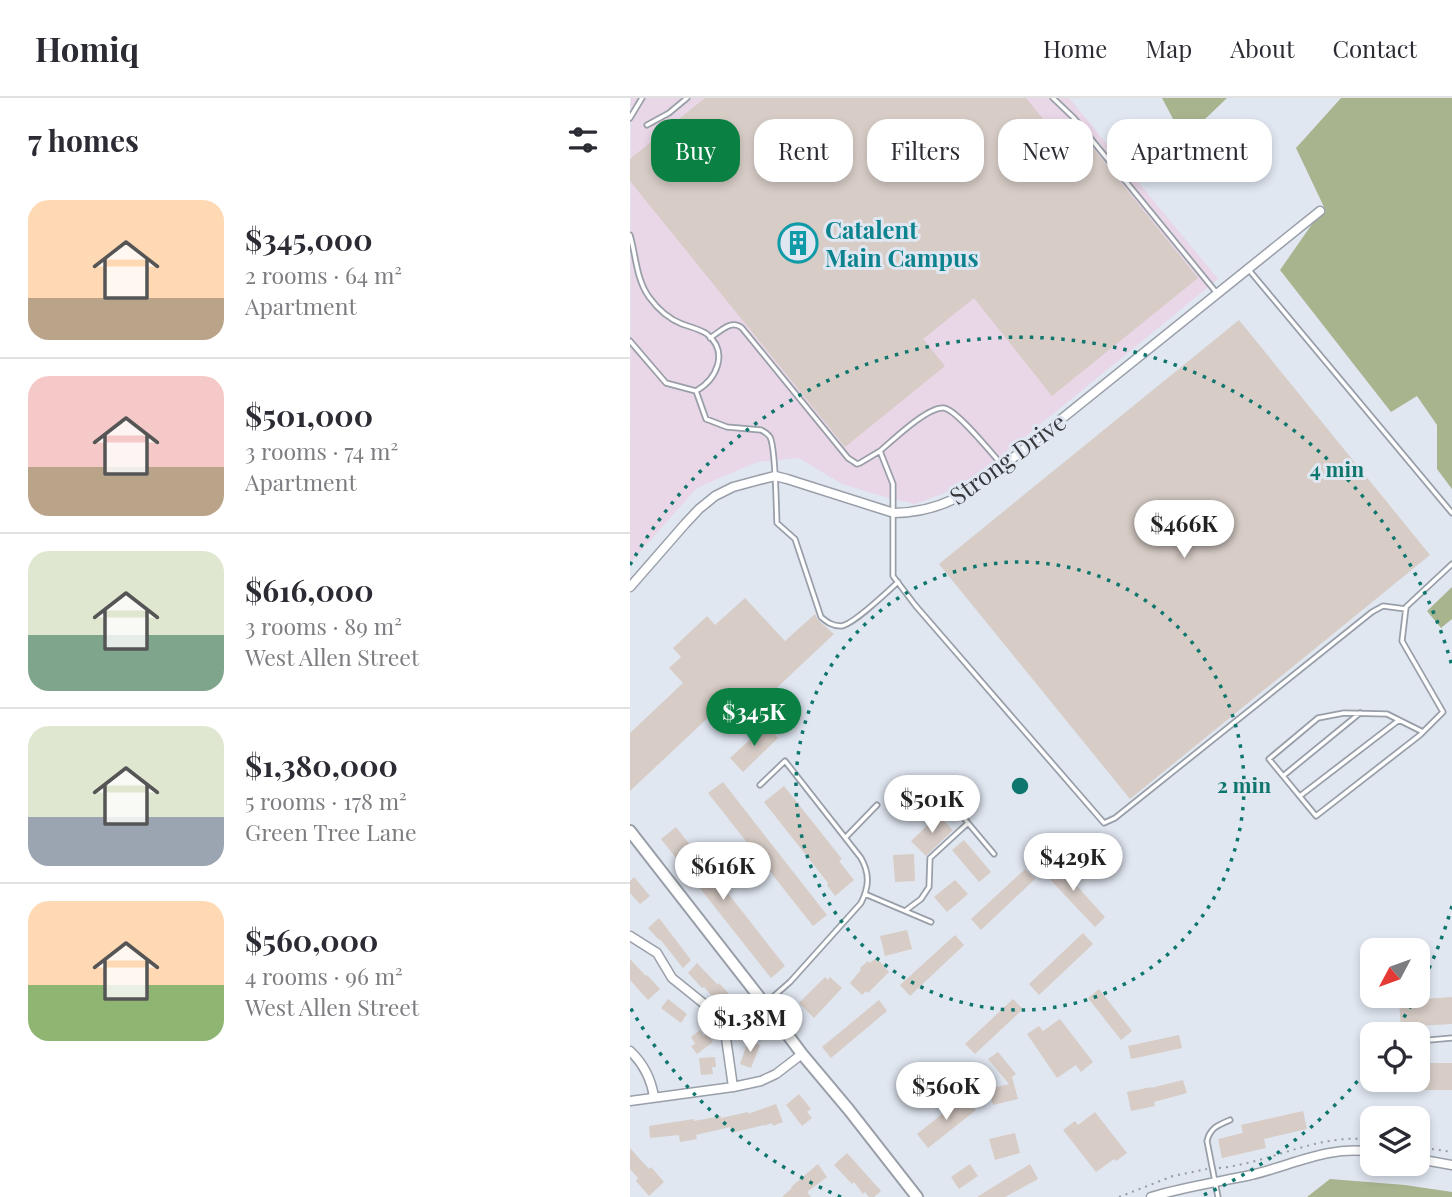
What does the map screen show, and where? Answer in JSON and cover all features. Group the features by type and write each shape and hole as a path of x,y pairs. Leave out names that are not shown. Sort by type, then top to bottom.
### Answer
{"street":[{"name":"Strong Drive","path":"630,587 707,502 733,487 775,477 894,513 943,505 958,498 1003,466 1320,211"},
{"path":"630,831 802,1055 917,1197"},
{"path":"630,936 657,953 671,978 703,1003 722,1026 733,1087"},
{"path":"630,1051 648,1075 653,1097"},
{"path":"630,1101 761,1081 802,1055"},
{"path":"1151,1197 1278,1168 1324,1153 1360,1150"},
{"path":"1430,1161 1452,1165"}],"lane":[{"path":"630,118 642,98"},
{"path":"647,125 670,113 687,98"},
{"path":"1053,98 1074,118 1218,294"},
{"path":"630,235 636,267 648,296 663,313 702,331 714,341 719,353 718,368 704,387 696,391 666,383 630,341"},
{"path":"1249,270 1452,513"},
{"path":"710,338 731,324 737,324 848,458 857,464 880,451 928,412 944,408 971,431 1003,466"},
{"path":"696,391 706,419 727,426 761,430 771,439 777,523 795,539 821,617 831,625 843,626 898,582"},
{"path":"880,451 893,484 893,576 915,605 1104,823 1115,818 1372,612 1383,606 1406,609"},
{"path":"1423,732 1387,714 1344,713 1318,718 1269,759 1316,816 1423,732 1443,712 1402,641 1406,609 1452,564"},
{"path":"1283,776 1360,713"},
{"path":"1300,796 1399,720"},
{"path":"760,785 785,761 846,837 866,866 868,881 861,903 790,982 765,1004"},
{"path":"951,802 994,854"},
{"path":"846,837 877,805"},
{"path":"905,911 921,899 929,887 930,858 968,823"},
{"path":"865,894 931,922"},
{"path":"1430,1040 1452,1038"},
{"path":"1218,1197 1207,1141 1213,1127 1230,1120"}],"path":[{"path":"1119,1197 1173,1176 1198,1170 1239,1166 1321,1142 1360,1140"},
{"path":"1430,1149 1452,1152"}],"shaded area":[{"path":"631,98 1069,98 1086,119 998,119 998,182 1093,182 1093,127 1107,144 1107,182 1138,182 1218,279 960,487 915,504 842,484 799,458 757,462 697,488 630,563"}],"green space":[{"path":"1162,98 1227,98 1205,119 1173,119"},
{"path":"1341,98 1452,98 1452,489 1437,469 1437,425 1417,396 1391,412 1280,270 1324,207 1296,148"},
{"path":"1452,587 1452,619 1441,628 1427,611"},
{"path":"1330,1179 1405,1185 1452,1192 1452,1197 1307,1197"}],"building":[{"path":"705,98 1026,98 1043,119 998,119 998,182 1093,182 1093,148 1107,165 1107,182 1120,182 1198,278 1052,396 974,298 923,339 945,366 845,447 630,181 630,159 651,142 651,182 740,182 740,119 679,119"},
{"path":"1239,320 1430,555 1130,799 939,564"},
{"path":"745,598 785,641 815,614 834,634 730,732 713,713 630,791 630,733 683,683 669,668 681,657 673,648 707,616 715,625"},
{"path":"766,725 778,738 743,772 730,758"},
{"path":"723,782 827,915 813,926 708,793"},
{"path":"784,786 842,859 839,861 854,880 835,896 828,883 764,802"},
{"path":"938,815 953,830 926,856 911,841"},
{"path":"676,827 785,966 771,978 661,839"},
{"path":"964,840 991,872 979,882 952,850"},
{"path":"914,854 915,881 895,882 893,855"},
{"path":"1052,860 1105,917 1095,927 1041,870"},
{"path":"1025,869 1035,879 981,930 971,919"},
{"path":"634,877 650,896 640,904 630,893 630,881"},
{"path":"955,880 968,894 947,912 934,897"},
{"path":"659,918 691,960 683,968 648,928"},
{"path":"907,930 912,949 885,956 880,936"},
{"path":"1083,933 1093,944 1039,995 1029,984"},
{"path":"955,935 964,945 910,996 900,985"},
{"path":"877,958 889,972 868,993 866,991 862,995 850,983 860,968"},
{"path":"630,959 660,989 648,1000 630,980"},
{"path":"697,963 736,1002 733,1004 754,1030 744,1038 738,1030 740,1028 728,1014 688,973"},
{"path":"825,977 828,980 830,977 842,988 814,1018 799,1003"},
{"path":"1099,989 1132,1031 1121,1040 1088,998"},
{"path":"1452,997 1452,1024 1430,1025 1430,1022 1401,1022 1400,1008 1430,1008 1430,999"},
{"path":"668,999 687,1014 681,1023 661,1008"},
{"path":"1013,999 1023,1009 975,1054 965,1044"},
{"path":"879,1000 887,1011 831,1058 822,1047"},
{"path":"1060,1019 1093,1062 1081,1072 1076,1065 1057,1078 1027,1034 1039,1026 1043,1031"},
{"path":"700,1030 704,1036 707,1033 713,1042 697,1054 691,1046 695,1044 691,1037"},
{"path":"1179,1035 1182,1048 1131,1059 1128,1046"},
{"path":"748,1041 760,1045 751,1068 740,1064"},
{"path":"998,1052 1016,1074 1012,1077 1018,1099 993,1105 989,1089 1009,1084 988,1059"},
{"path":"715,1057 716,1067 712,1067 713,1074 701,1075 699,1058"},
{"path":"1430,1063 1452,1063 1452,1090 1430,1090"},
{"path":"1183,1080 1187,1093 1154,1102 1155,1106 1131,1111 1127,1092"},
{"path":"799,1094 811,1109 807,1112 812,1118 802,1126 786,1105"},
{"path":"965,1096 976,1110 928,1148 917,1134"},
{"path":"776,1104 783,1122 773,1126 772,1123 731,1133 730,1127 696,1135 697,1139 680,1142 679,1135 650,1138 649,1126 748,1114"},
{"path":"1303,1111 1307,1129 1264,1139 1266,1148 1222,1158 1218,1139 1243,1133 1241,1125"},
{"path":"1095,1112 1127,1153 1096,1172 1063,1130 1075,1121 1078,1125"},
{"path":"1015,1133 1020,1153 995,1160 989,1139"},
{"path":"630,1148 664,1182 649,1196 630,1169"},
{"path":"847,1153 881,1191 874,1197 869,1197 865,1192 863,1194 854,1182 852,1184 834,1165"},
{"path":"818,1164 827,1177 807,1192 811,1197 782,1197 791,1187"},
{"path":"970,1164 978,1176 959,1189 951,1177"},
{"path":"1030,1164 1038,1179 1005,1197 977,1197"}],"place":[{"name":"Catalent Main Campus","path":"798,243"}]}
